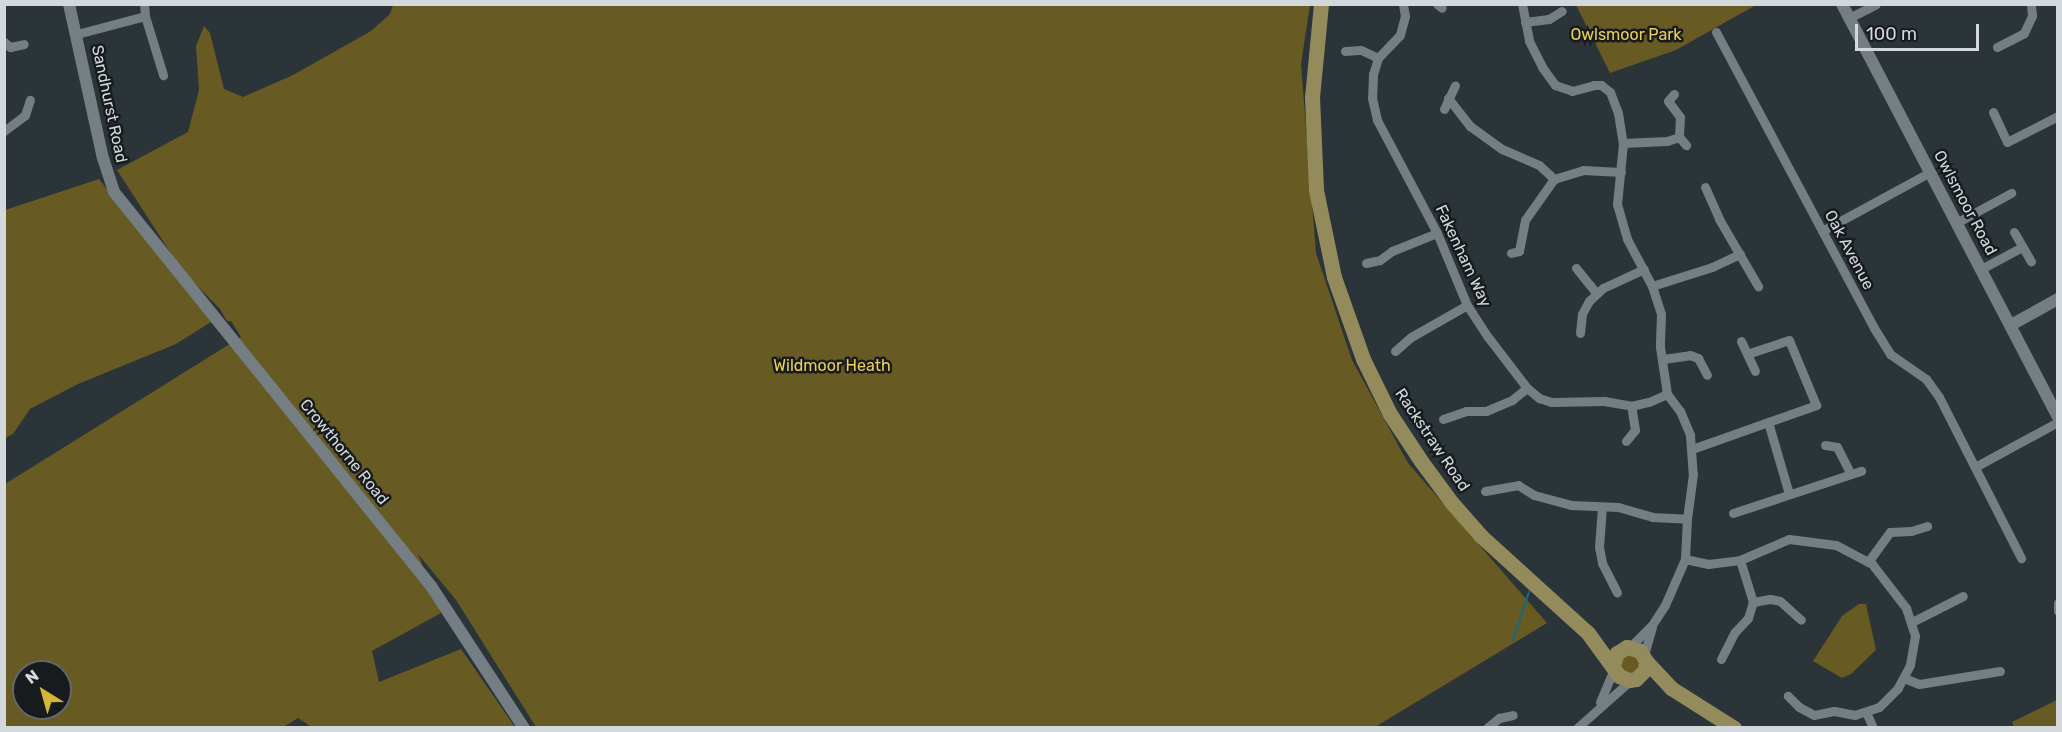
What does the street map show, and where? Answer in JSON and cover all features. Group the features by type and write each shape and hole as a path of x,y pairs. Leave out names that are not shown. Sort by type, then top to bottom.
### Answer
{"main road":[{"name":"Rackstraw Road","path":"1321,4 1312,98 1314,169 1328,253 1354,338 1390,414 1452,504 1504,560 1588,633 1614,667"},
{"name":"Rackstraw Road","path":"1588,633 1627,647"},
{"path":"1671,688 1621,677 1614,667 1615,656 1627,647 1638,649 1671,688 1734,728"},
{"path":"1634,679 1643,673 1645,658"}],"street":[{"name":"Sandhurst Road","path":"69,4 108,178 124,206"},
{"path":"144,4 145,16 163,75"},
{"path":"1345,51 1361,51 1378,58 1400,35 1405,16 1403,4"},
{"path":"1522,4 1528,41 1555,85 1572,91 1594,85 1601,86 1610,92 1618,113 1623,142 1617,204 1627,239 1652,286 1661,314 1667,394 1685,422 1692,449 1693,474 1685,559 1679,579 1652,625 1627,647"},
{"name":"Owlsmoor Road","path":"1842,4 2012,325 2058,417"},
{"path":"1849,18 1876,4"},
{"path":"1997,47 2024,33 2032,16 2031,4"},
{"path":"1524,22 1549,19 1562,11"},
{"path":"77,34 145,16"},
{"name":"Oak Avenue","path":"1716,32 1890,354 1926,379 1939,397 2021,558"},
{"path":"4,42 10,46 24,44"},
{"name":"Fakenham Way","path":"1378,58 1373,74 1372,99 1377,120 1437,233 1467,305 1527,388 1539,398 1551,402 1604,401 1631,406 1649,402 1667,394"},
{"path":"1444,109 1455,85"},
{"path":"1623,142 1682,141 1680,117 1668,100 1674,94"},
{"path":"1448,98 1470,126 1502,149 1539,165 1554,179"},
{"path":"4,131 25,115 30,100"},
{"path":"1993,112 2007,142 2058,116"},
{"path":"1511,253 1519,251 1525,220 1554,179 1583,170 1621,172"},
{"path":"1822,231 1930,172"},
{"path":"1705,187 1716,212 1758,286"},
{"path":"1956,223 2011,193"},
{"name":"Crowthorne Road","path":"124,206 431,586 524,728"},
{"path":"2014,232 2031,262"},
{"path":"1366,264 1437,233"},
{"path":"1981,269 2022,247"},
{"path":"1652,286 1712,267 1740,254"},
{"path":"1576,268 1597,294"},
{"path":"1580,333 1582,314 1589,301 1603,288 1644,270"},
{"path":"2012,325 2058,298"},
{"path":"1395,351 1431,325 1467,305"},
{"path":"1692,449 1816,405 1789,340 1747,354"},
{"path":"1741,341 1755,371"},
{"path":"1663,359 1690,355 1698,358 1707,375"},
{"path":"1443,419 1466,411 1486,411 1512,400 1527,388"},
{"path":"1626,441 1635,430 1631,406"},
{"path":"1768,422 1789,495"},
{"path":"1975,467 2058,422"},
{"path":"1825,444 1837,447 1851,474"},
{"path":"1733,513 1861,471"},
{"path":"1485,491 1518,485 1550,501 1571,505 1618,507 1652,517 1687,519"},
{"path":"1602,507 1599,547 1602,563 1617,592"},
{"path":"1868,562 1890,532 1911,531 1927,526"},
{"path":"1685,559 1708,564 1740,560 1789,539 1836,545 1868,562 1906,608 1915,636 1910,665 1898,688 1879,707 1855,716 1834,711 1814,715 1799,707 1788,696"},
{"path":"1721,660 1735,632 1748,618 1753,602 1740,560"},
{"path":"1912,622 1963,596"},
{"path":"1753,602 1770,599 1780,601 1801,620"},
{"path":"2058,603 2058,611"},
{"path":"1645,658 1652,625"},
{"path":"1598,707 1614,667"},
{"path":"1904,678 1919,684 2000,670"},
{"path":"1577,728 1598,707 1634,679"},
{"path":"1866,712 1874,728"},
{"path":"1487,728 1499,718 1513,715"}],"green space":[{"name":"Wildmoor Heath","path":"393,5 1310,5 1301,64 1316,253 1352,360 1408,463 1547,623 1375,727 536,727 456,600 418,554 441,613 372,651 379,682 461,649 515,727 313,728 298,718 282,728 5,728 5,484 241,337 231,321 227,321 220,309 181,269 117,170 188,132 199,90 196,46 204,26 210,33 224,89 243,97 293,75 371,31 390,14"},
{"name":"Owlsmoor Park","path":"1576,5 1756,5 1676,50 1610,73"},
{"path":"99,179 211,322 176,344 78,384 30,409 13,434 5,438 5,210"},
{"path":"1859,604 1866,604 1876,650 1851,674 1842,678 1813,661 1842,616"},
{"path":"1634,653 1640,665 1636,671 1628,674 1619,669 1619,657"},
{"path":"2057,700 2057,727 2014,727 2012,722"}],"waterway":[{"path":"1513,640 1529,592"}]}
